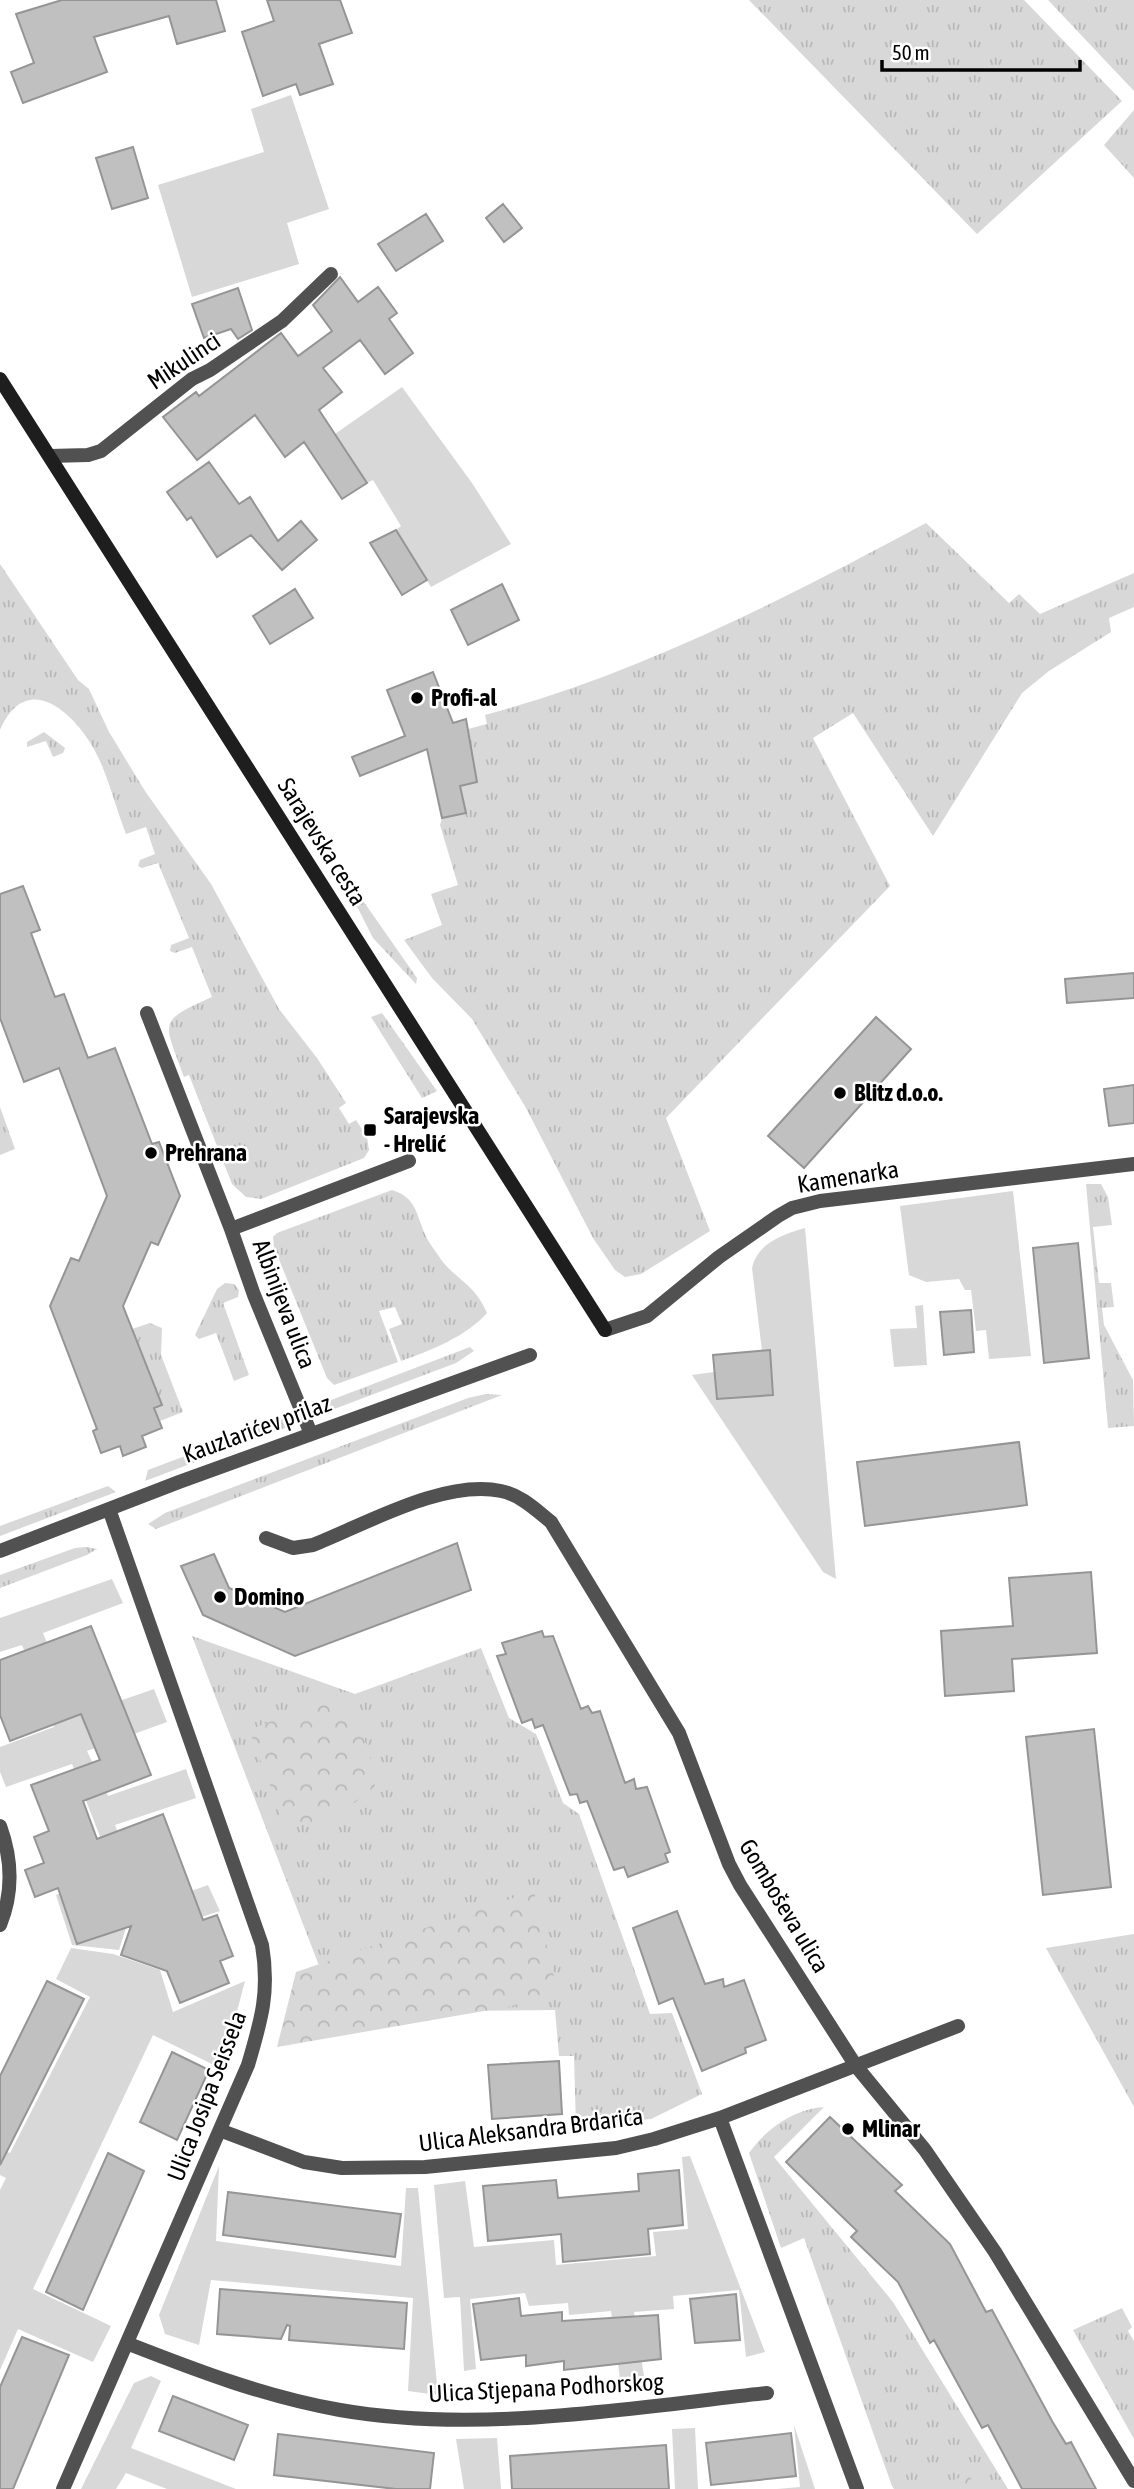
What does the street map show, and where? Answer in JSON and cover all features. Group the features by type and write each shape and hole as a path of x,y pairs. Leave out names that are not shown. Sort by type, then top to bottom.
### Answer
{"main road":[{"name":"Sarajevska cesta","path":"0,379 605,1330"}],"street":[{"name":"Mikulinci","path":"50,456 88,455 101,451 192,379 210,370 282,321 331,274"},
{"name":"Albinijeva ulica","path":"147,1013 254,1295 311,1434"},
{"name":"Albinijeva ulica","path":"231,1229 408,1161"},
{"name":"Kamenarka","path":"605,1330 647,1316 740,1242 778,1216 806,1204 1134,1164"},
{"name":"Kauzlarićev prilaz","path":"0,1551 530,1355"},
{"name":"Gomboševa ulica","path":"265,1538 293,1548 313,1545 442,1493 479,1489 503,1491 514,1496 551,1522 679,1733 729,1864 856,2066 948,2181 995,2252 1134,2481"},
{"name":"Ulica Josipa Seissela","path":"63,2489 222,2131 248,2065 265,2009 267,1973 262,1945 109,1509"},
{"path":"0,1826 8,1847 12,1876 0,1925"},
{"name":"Ulica Aleksandra Brdarića","path":"222,2131 304,2162 342,2168 425,2167 616,2148 720,2118 958,2026"},
{"path":"720,2118 857,2489"},
{"name":"Ulica Stjepana Podhorskog","path":"129,2344 248,2389 341,2410 399,2417 478,2420 767,2393"}],"green space":[{"path":"749,0 1024,0 1122,101 977,234"},
{"path":"1048,0 1134,0 1134,91"},
{"path":"291,95 329,209 287,223 299,264 192,297 158,185 264,152 251,109"},
{"path":"1134,110 1134,178 1104,145"},
{"path":"402,387 472,483 511,544 431,587 396,530 401,526 373,480 367,483 335,434"},
{"path":"926,523 1009,603 1019,594 1040,614 1134,573 1134,607 1109,618 1111,632 1049,671 1022,693 933,836 853,713 813,738 890,886 666,1118 710,1231 641,1274 625,1277 615,1270 593,1238 526,1108 472,1019 432,978 404,940 442,925 431,894 458,885 440,825 442,818 466,813 460,786 477,781 468,729 487,724 485,715 600,678 711,632"},
{"path":"0,564 78,680 89,689 109,732 145,791 211,884 279,1009 317,1058 346,1103 339,1108 349,1124 356,1120 367,1137 369,1150 364,1158 261,1199 246,1197 232,1184 189,1075 184,1077 169,1034 169,1025 181,1012 212,997 192,947 175,953 170,951 171,945 189,938 158,863 142,868 138,866 140,860 155,854 146,827 126,834 97,754 82,730 59,708 34,700 22,703 10,713 0,730"},
{"path":"44,732 65,748 63,753 53,757 46,741 27,747 27,742"},
{"path":"343,879 350,882 417,978 416,984 373,938"},
{"path":"382,1013 437,1091 422,1098 371,1017"},
{"path":"0,1107 15,1149 0,1155"},
{"path":"1086,1184 1101,1184 1108,1197 1112,1225 1093,1227 1099,1283 1111,1283 1114,1307 1102,1308 1104,1325 1133,1380 1134,1426 1108,1428"},
{"path":"392,1190 410,1201 432,1247 444,1263 476,1294 487,1313 459,1336 401,1361 389,1329 402,1324 395,1307 379,1311 398,1362 334,1385 327,1378 274,1247 273,1237 277,1233"},
{"path":"1013,1191 1031,1356 989,1359 986,1330 976,1331 971,1290 965,1290 959,1279 926,1282 909,1275 900,1206"},
{"path":"805,1228 836,1579 823,1572 692,1375 714,1372 717,1399 773,1395 770,1351 762,1351 752,1268 759,1252 765,1246 779,1237"},
{"path":"225,1283 234,1284 239,1290 238,1297 223,1303 249,1375 234,1381 216,1333 199,1339 195,1335 217,1289"},
{"path":"923,1305 927,1365 894,1367 890,1329 917,1328 915,1306"},
{"path":"150,1323 162,1328 161,1355 183,1412 160,1421 154,1408 161,1405 132,1329"},
{"path":"470,1347 474,1351 456,1363 321,1414 318,1405"},
{"path":"486,1394 502,1395 156,1529 148,1524 165,1513 468,1398"},
{"path":"293,1415 296,1424 145,1481 148,1470"},
{"path":"108,1486 116,1492 0,1536 0,1526"},
{"path":"75,1548 97,1549 0,1588 0,1575"},
{"path":"112,1579 123,1603 43,1633 76,1716 154,1689 167,1722 87,1751 108,1796 186,1769 196,1798 115,1825 147,1907 208,1885 220,1911 164,1929 133,1906 119,1950 72,1945 56,1895 87,1883 109,1860 72,1764 6,1787 0,1772 0,1747 54,1727 22,1645 0,1652 0,1618"},
{"path":"192,1636 355,1694 481,1648 509,1718 536,1734 563,1803 579,1814 650,2014 672,2013 702,2094 651,2119 576,2127 574,2056 559,2056 555,2010 456,2011 323,1976"},
{"path":"338,1695 364,1738 372,1762 375,1786 334,1814 286,1828 249,1730"},
{"path":"534,1891 559,1998 277,2047 296,1972"},
{"path":"1134,1934 1134,2107 1046,1948"},
{"path":"71,1948 113,1954 160,1970 173,2012 245,1981 222,2069 153,2035 33,2289 111,2326 93,2362 18,2329 0,2370 0,2190 6,2178 0,2175 0,2149 10,2153 90,1997 56,1979"},
{"path":"824,2107 774,2157 893,2302 1008,2489 894,2489 892,2486 804,2238 781,2248 749,2153 772,2128 792,2116"},
{"path":"690,2156 765,2352 746,2357 739,2290 673,2296 674,2309 634,2312 644,2376 620,2379 611,2311 569,2315 568,2303 529,2306 525,2293 470,2299 476,2369 464,2371 460,2297 444,2298 434,2185 465,2181 474,2247 554,2240 556,2265 656,2256 653,2232 688,2229 682,2157"},
{"path":"219,2166 216,2241 401,2266 406,2188 418,2188 438,2395 408,2391 413,2298 211,2280 199,2345 165,2334 159,2315"},
{"path":"1122,2308 1132,2327 1128,2331 1134,2341 1134,2439 1073,2330"},
{"path":"151,2376 161,2381 131,2448 236,2489 167,2489 126,2473 116,2489 81,2489 134,2383"},
{"path":"794,2425 815,2489 777,2489 800,2487"},
{"path":"695,2428 698,2489 675,2489 672,2429"},
{"path":"497,2438 501,2489 464,2489 456,2439"},
{"path":"968,2473 977,2489 937,2489"}],"building":[{"path":"62,0 216,0 225,31 177,44 169,16 94,37 107,72 23,103 11,72 34,63 16,14"},
{"path":"267,0 340,0 352,33 319,44 333,84 300,95 296,84 263,96 242,32 274,21"},
{"path":"133,147 148,198 112,209 96,158"},
{"path":"503,204 522,228 504,242 486,218"},
{"path":"426,214 443,241 396,271 378,244"},
{"path":"340,277 358,302 378,287 397,313 389,319 413,353 385,374 360,340 323,368 342,392 319,410 367,483 342,499 304,442 285,457 255,415 197,460 163,417 196,392 199,396 281,333 298,356 332,331 313,305"},
{"path":"238,288 252,330 238,339 231,329 204,338 192,304"},
{"path":"209,462 239,504 250,497 278,541 301,521 317,540 282,570 251,535 217,557 191,517 187,520 167,492"},
{"path":"396,530 427,580 402,595 370,543"},
{"path":"502,584 519,620 468,645 451,610"},
{"path":"295,589 313,618 270,644 253,616"},
{"path":"433,672 453,723 466,719 477,782 460,786 466,813 442,818 427,749 360,776 352,757 405,736 387,690"},
{"path":"23,886 40,930 31,933 55,997 64,994 88,1058 115,1048 152,1144 159,1142 180,1196 158,1245 151,1242 123,1306 162,1405 154,1408 162,1428 142,1436 146,1447 123,1456 120,1446 101,1453 93,1431 97,1429 50,1306 71,1258 79,1261 107,1196 59,1068 24,1082 0,1018 0,894"},
{"path":"1134,973 1134,998 1067,1003 1065,979"},
{"name":"Blitz d.o.o.","path":"876,1017 911,1049 804,1168 768,1136"},
{"path":"1134,1085 1134,1123 1109,1126 1104,1089"},
{"path":"1078,1243 1089,1358 1044,1363 1033,1248"},
{"path":"971,1310 974,1352 944,1355 940,1312"},
{"path":"770,1350 773,1395 717,1399 713,1355"},
{"path":"1019,1442 1027,1505 865,1526 857,1462"},
{"path":"457,1543 471,1590 295,1656 203,1615 181,1566 214,1554 229,1588 285,1612"},
{"path":"1091,1572 1097,1653 1012,1659 1014,1691 945,1696 941,1631 1013,1626 1009,1578"},
{"path":"91,1626 151,1775 83,1801 97,1839 163,1814 203,1920 217,1915 233,1956 220,1961 229,1983 180,2003 167,1971 121,1955 131,1926 77,1944 58,1888 35,1897 25,1870 44,1863 34,1837 49,1831 31,1785 100,1760 81,1714 10,1741 0,1715 0,1660"},
{"path":"542,1631 544,1637 553,1636 581,1709 588,1706 592,1713 600,1711 625,1783 634,1779 636,1789 647,1787 670,1852 665,1854 668,1862 628,1877 624,1867 614,1870 587,1801 580,1803 577,1794 570,1795 543,1725 535,1728 532,1719 522,1723 497,1656 506,1654 502,1643"},
{"path":"1094,1729 1111,1887 1043,1895 1026,1737"},
{"path":"677,1911 705,1984 723,1979 724,1987 744,1980 766,2040 745,2048 746,2053 702,2071 673,1998 659,2004 633,1928"},
{"path":"47,1981 84,1999 0,2165 0,2076"},
{"path":"172,2052 209,2070 177,2140 140,2122"},
{"path":"559,2061 562,2114 492,2119 488,2065"},
{"path":"830,2117 902,2185 895,2191 950,2244 986,2312 992,2310 1052,2421 1066,2444 1071,2442 1096,2489 1022,2489 988,2425 982,2428 934,2340 930,2343 898,2282 851,2237 857,2231 786,2162"},
{"path":"108,2153 144,2171 83,2310 46,2292"},
{"path":"679,2170 683,2225 648,2229 650,2254 563,2262 561,2234 488,2241 483,2186 556,2180 558,2198 639,2191 638,2174"},
{"path":"228,2192 401,2214 395,2257 223,2235"},
{"path":"220,2289 407,2303 404,2349 289,2340 290,2326 287,2325 281,2339 217,2334"},
{"path":"736,2294 740,2340 695,2343 690,2299"},
{"path":"519,2298 521,2316 562,2312 562,2321 658,2315 661,2359 564,2370 564,2361 526,2366 526,2355 481,2360 473,2304"},
{"path":"22,2337 69,2355 13,2489 0,2489 0,2387"},
{"path":"173,2396 248,2425 234,2460 159,2431"},
{"path":"791,2433 796,2476 711,2485 706,2443"},
{"path":"278,2434 434,2453 430,2489 396,2489 274,2475"},
{"path":"666,2445 669,2489 512,2489 510,2456"}],"place":[{"name":"Profi-al","path":"417,698"},
{"name":"Blitz d.o.o.","path":"840,1093"},
{"name":"Sarajevska - Hrelić","path":"370,1130"},
{"name":"Prehrana","path":"151,1153"},
{"name":"Domino","path":"220,1597"},
{"name":"Mlinar","path":"848,2129"}]}
